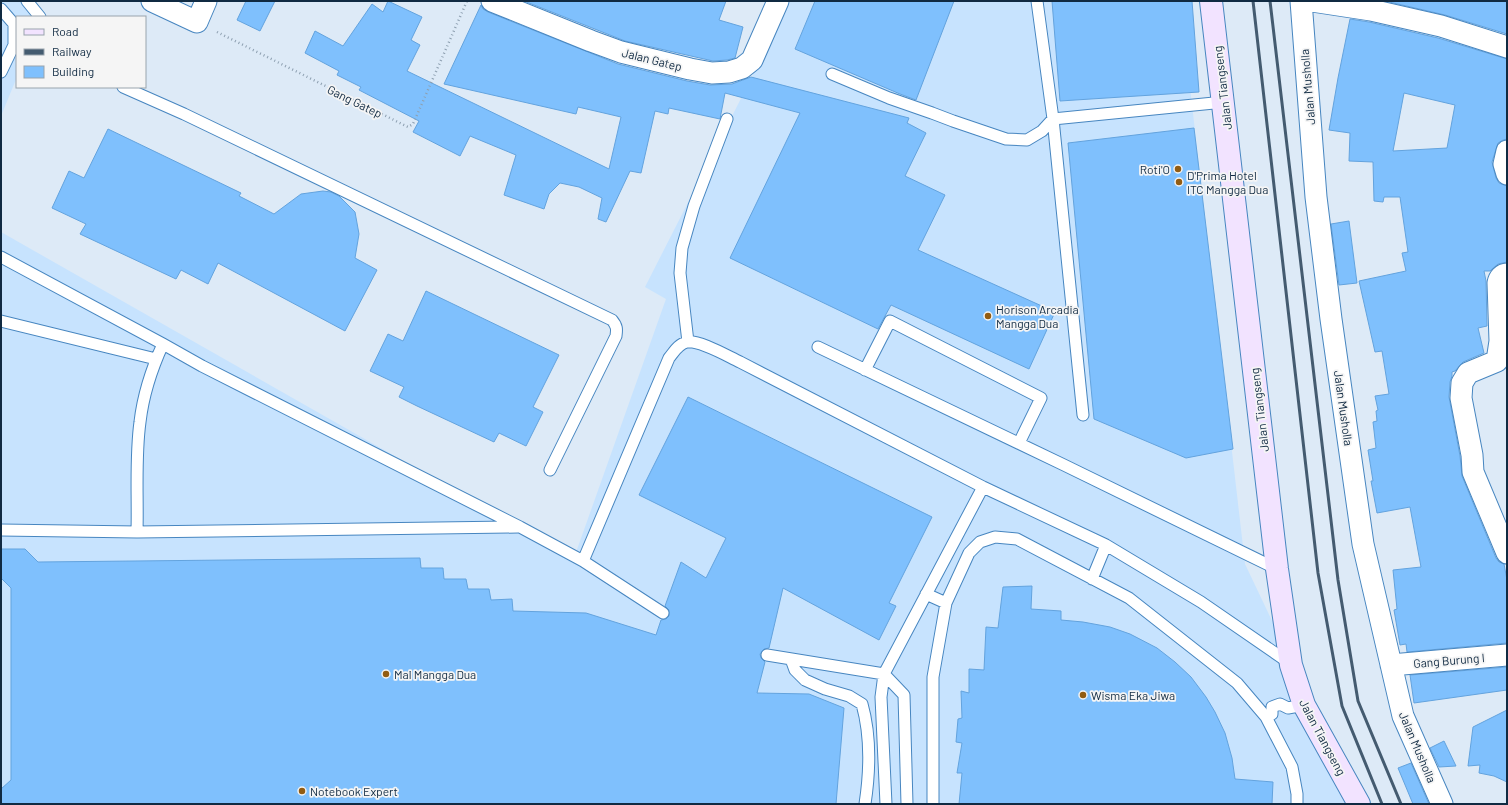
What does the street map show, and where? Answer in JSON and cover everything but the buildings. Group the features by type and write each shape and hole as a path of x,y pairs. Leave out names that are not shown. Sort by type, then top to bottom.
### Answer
{"street":[{"path":"152,1 197,22 206,1"},
{"name":"Jalan Gatep","path":"492,1 621,52 712,73 729,72 742,68 752,60 778,1"},
{"name":"Jalan Tiangseng","path":"1211,1 1224,102 1277,569 1296,707 1359,804"},
{"name":"Jalan Musholla","path":"1301,1 1316,196 1333,335 1363,544 1403,716 1442,804"},
{"path":"1312,1 1372,6 1506,43"},
{"path":"1507,151 1504,164 1507,174"},
{"path":"1507,274 1504,274 1499,278 1498,283 1500,341 1497,360 1468,373 1462,383 1461,398 1472,455 1473,472 1507,553"},
{"name":"Gang Burung I","path":"1391,665 1507,655"}],"lane":[{"path":"27,1 39,16"},
{"path":"1037,1 1053,118 1083,415"},
{"path":"1,9 14,24 14,45 1,72"},
{"path":"832,74 952,122 1006,139 1027,140 1042,131 1053,118 1224,102"},
{"path":"126,88 184,114 612,320 616,325 616,336 550,470"},
{"path":"688,342 680,273 682,248 694,206 727,119"},
{"path":"1,257 202,366 520,527 583,561 663,613"},
{"path":"1,321 156,359"},
{"path":"865,370 890,321 1041,398 1019,443"},
{"path":"583,561 669,358 677,347 688,342 701,344 740,362 983,486 1106,545 1201,602 1291,665"},
{"path":"137,532 140,422 156,359 163,344"},
{"path":"818,347 1277,569"},
{"path":"886,804 881,697 884,674 983,486"},
{"path":"1,530 137,532 520,527"},
{"path":"934,804 933,677 946,603 970,553 980,542 995,537 1018,539 1129,598 1237,683 1269,716 1292,767 1297,794 1297,804"},
{"path":"1092,579 1106,545"},
{"path":"926,594 946,603"},
{"path":"767,655 884,674 904,696 907,804"},
{"path":"791,659 795,670 805,680 825,689 849,696 862,704 866,719 869,751 865,804"},
{"path":"1269,716 1272,707 1280,704 1296,707"}],"path":[{"name":"Gang Gatep","path":"197,22 408,127 413,124 467,1"}],"shaded area":[{"path":"1,1 24,1 40,16 16,16 16,79 1,116"},
{"path":"780,1 1180,1 1245,564 1359,804 1,804 1,232 574,558 666,299 645,287 757,67"}],"railway":[{"path":"1253,1 1318,573 1342,706 1382,804"},
{"path":"1270,1 1338,580 1358,701 1401,804"}],"place":[{"name":"Roti'O","path":"1178,169"},
{"name":"D'Prima Hotel ITC Mangga Dua","path":"1179,182"},
{"name":"Horison Arcadia Mangga Dua","path":"988,316"},
{"name":"Mal Mangga Dua","path":"386,674"},
{"name":"Wisma Eka Jiwa","path":"1083,695"},
{"name":"Notebook Expert","path":"302,791"}]}
